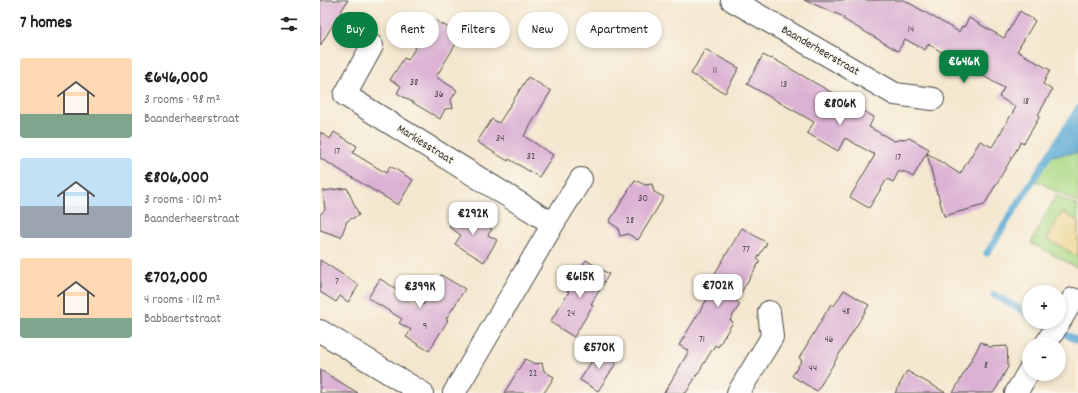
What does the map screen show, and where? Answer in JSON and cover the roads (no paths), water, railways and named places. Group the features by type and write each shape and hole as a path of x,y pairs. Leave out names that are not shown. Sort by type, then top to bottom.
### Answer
{"street":[{"name":"Baanderheerstraat","path":"732,0 895,94 933,99"},
{"name":"Markiesstraat","path":"371,48 345,95 553,224"},
{"path":"454,393 581,178"},
{"path":"1050,337 1073,299"},
{"path":"738,393 772,337 769,312"},
{"path":"320,331 422,393"},
{"path":"1016,393 1023,381"}],"water":[{"path":"1078,109 1078,153 1049,156"}],"waterway":[{"path":"987,253 1078,109"},
{"path":"994,295 1022,310"},
{"path":"1067,335 1078,341"}]}
